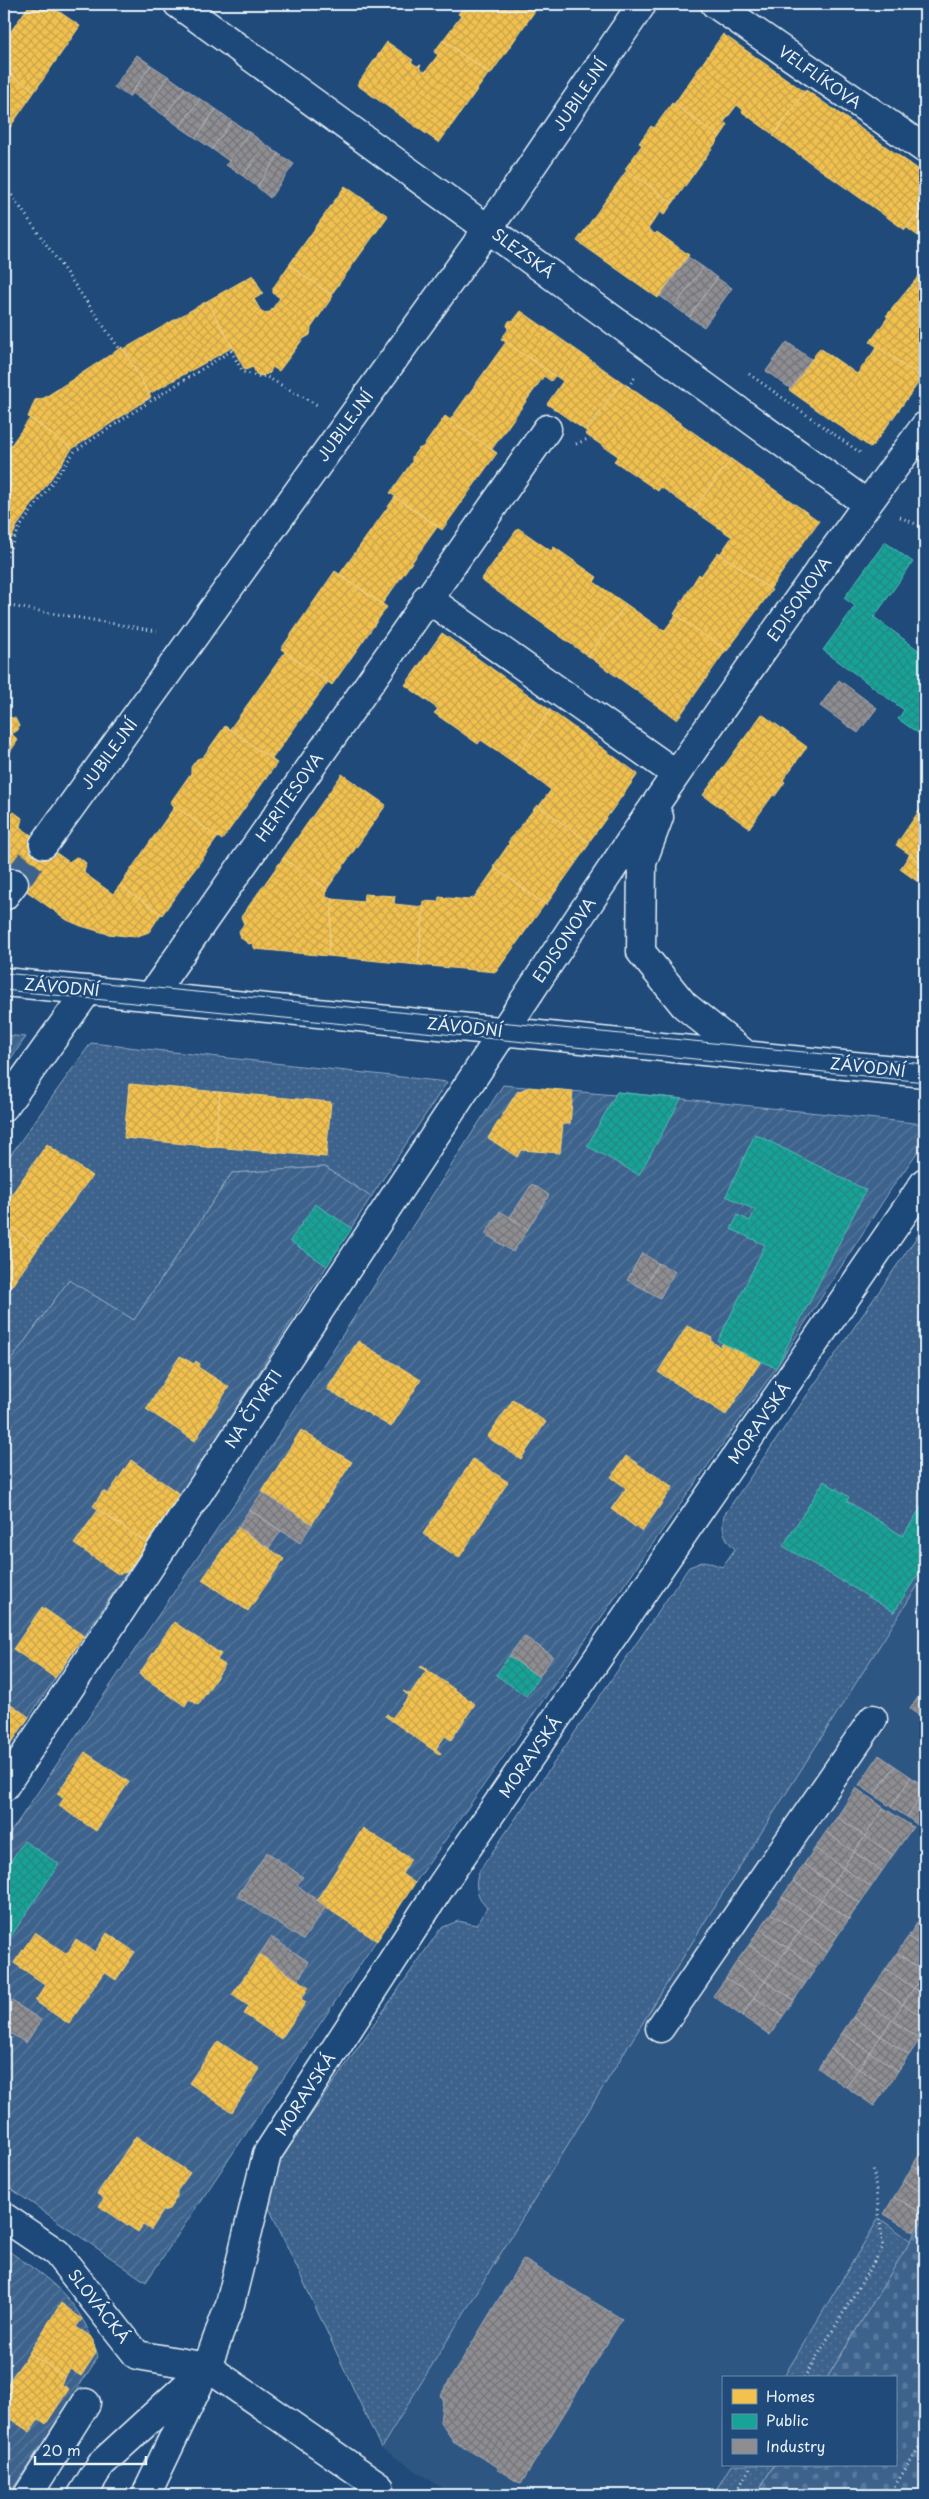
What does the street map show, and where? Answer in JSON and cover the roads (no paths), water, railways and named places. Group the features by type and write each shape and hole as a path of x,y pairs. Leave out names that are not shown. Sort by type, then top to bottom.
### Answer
{"street":[{"name":"SLEZSKÁ","path":"178,4 488,227 867,504"},
{"name":"JUBILEJNÍ","path":"44,844 488,227 642,4"},
{"name":"VELFLÍKOVA","path":"715,4 925,149"},
{"name":"EDISONOVA","path":"502,1031 676,774 867,504 925,426"},
{"name":"HERITESOVA","path":"151,996 427,598 547,429"},
{"path":"427,598 676,774"},
{"name":"EDISONOVA","path":"676,774 642,863 641,952 684,1005 746,1055"},
{"name":"ZÁVODNÍ","path":"4,982 925,1073"},
{"path":"4,1107 88,990"},
{"name":"NA ČTVRTI","path":"4,1787 502,1031"},
{"name":"MORAVSKÁ","path":"146,2495 207,2367 230,2304 266,2154 441,1886 925,1182"},
{"path":"660,2028 873,1719"},
{"name":"SLOVÁCKÁ","path":"4,2216 57,2253 137,2354 207,2367"},
{"path":"82,2495 100,2464 207,2367 380,2486"},
{"path":"28,2495 86,2403"}],"tunnel":[{"path":"14,883 44,844"}],"tram line":[{"path":"4,973 925,1064"},
{"path":"4,990 925,1082"}]}
